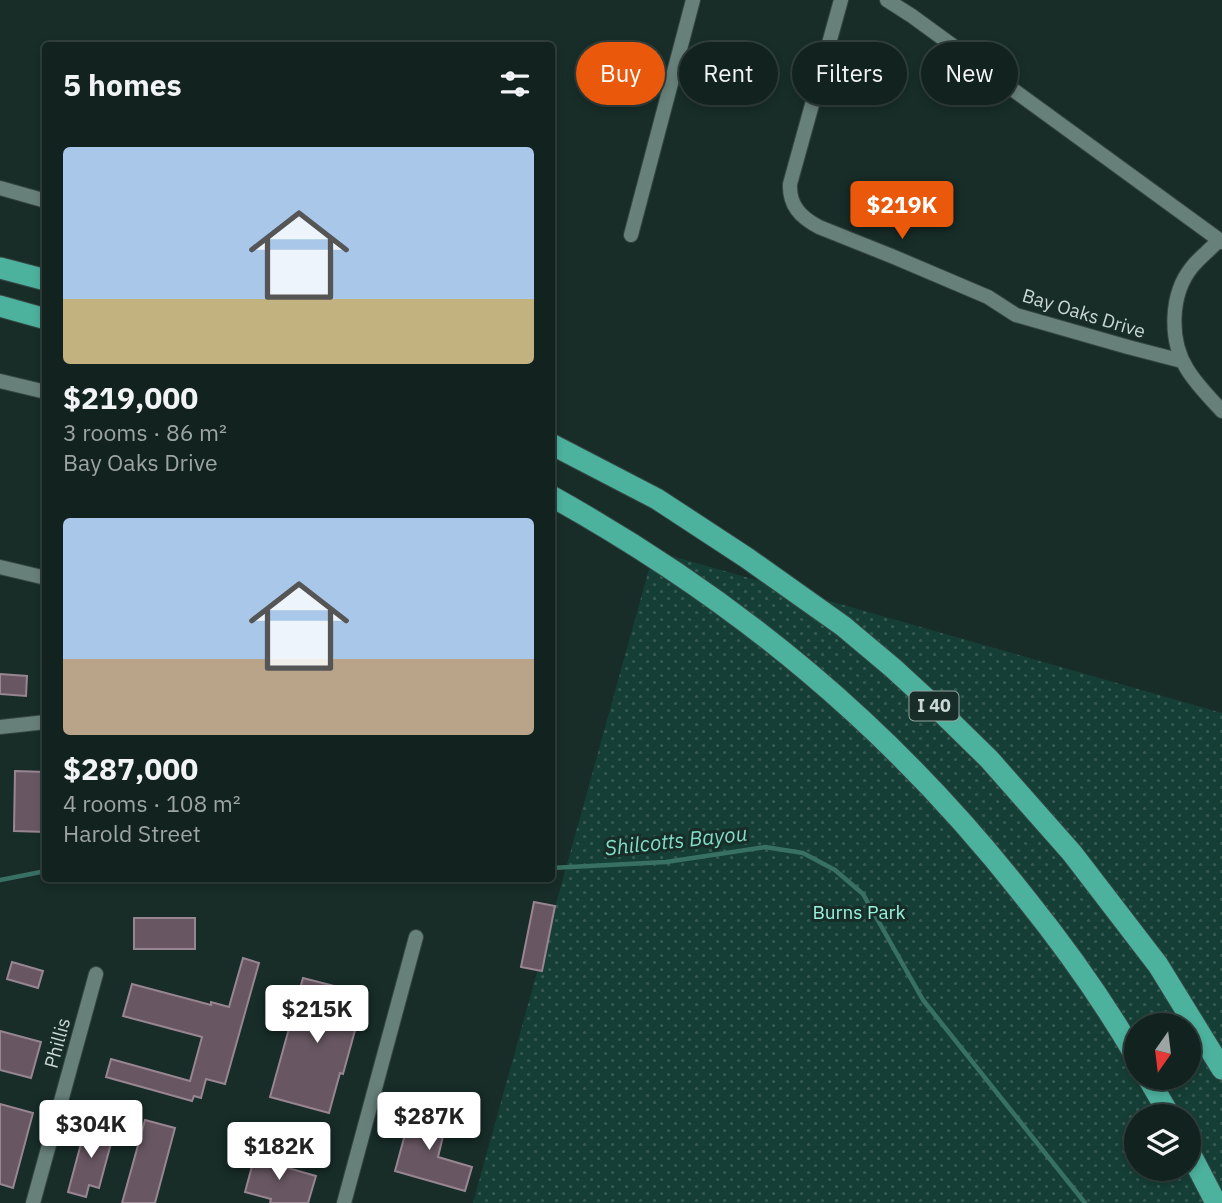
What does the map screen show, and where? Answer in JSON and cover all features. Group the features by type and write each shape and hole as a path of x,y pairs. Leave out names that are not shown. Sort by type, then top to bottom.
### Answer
{"highway":[{"path":"0,268 35,278"},
{"path":"8,309 42,317"},
{"name":"I 40","path":"555,446 657,499 747,558 843,626 943,714 989,759 1072,853 1158,965 1222,1069"},
{"path":"555,498 631,542 730,610 777,646 915,769 998,862 1062,945 1124,1037"},
{"path":"1201,1174 1216,1203"}],"street":[{"path":"631,234 693,0"},
{"name":"Bay Oaks Drive","path":"841,0 790,184 795,208 807,221 988,298 1016,315 1182,360"},
{"path":"887,0 1221,241"},
{"path":"0,188 42,200"},
{"name":"Bay Oaks Drive","path":"1221,241 1192,267 1184,279 1175,306 1174,324 1182,360 1188,372 1222,411"},
{"path":"0,381 42,391"},
{"path":"0,567 42,577"},
{"path":"0,727 42,722"},
{"path":"344,1203 416,937"},
{"name":"Phillis","path":"33,1203 96,974"}],"green space":[{"name":"Burns Park","path":"654,551 1222,713 1222,1203 473,1203"}],"building":[{"path":"0,674 27,676 26,696 0,694"},
{"path":"15,771 42,772 42,832 14,831"},
{"path":"534,902 555,906 542,971 521,967"},
{"path":"134,918 195,918 195,949 134,949"},
{"path":"243,958 259,963 225,1084 206,1079 201,1098 194,1096 192,1101 106,1077 111,1059 190,1081 202,1037 123,1016 132,984 211,1005 211,1002 229,1007"},
{"path":"12,962 43,971 38,988 7,979"},
{"path":"303,978 365,994 343,1074 340,1073 329,1113 270,1097"},
{"path":"0,1031 41,1042 31,1078 0,1070"},
{"path":"0,1104 33,1113 13,1188 0,1184"},
{"path":"413,1105 446,1114 438,1157 472,1167 465,1191 395,1171"},
{"path":"145,1120 175,1128 155,1203 122,1203"},
{"path":"86,1125 114,1132 99,1188 89,1185 86,1197 68,1192"},
{"path":"255,1155 275,1160 274,1164 316,1176 308,1203 270,1203 271,1199 245,1192"}],"waterway":[{"path":"555,868 666,862 765,847 803,853 835,870 863,894 923,1000 1085,1203"},
{"name":"Shilcotts Bayou","path":"0,880 42,872"}]}
